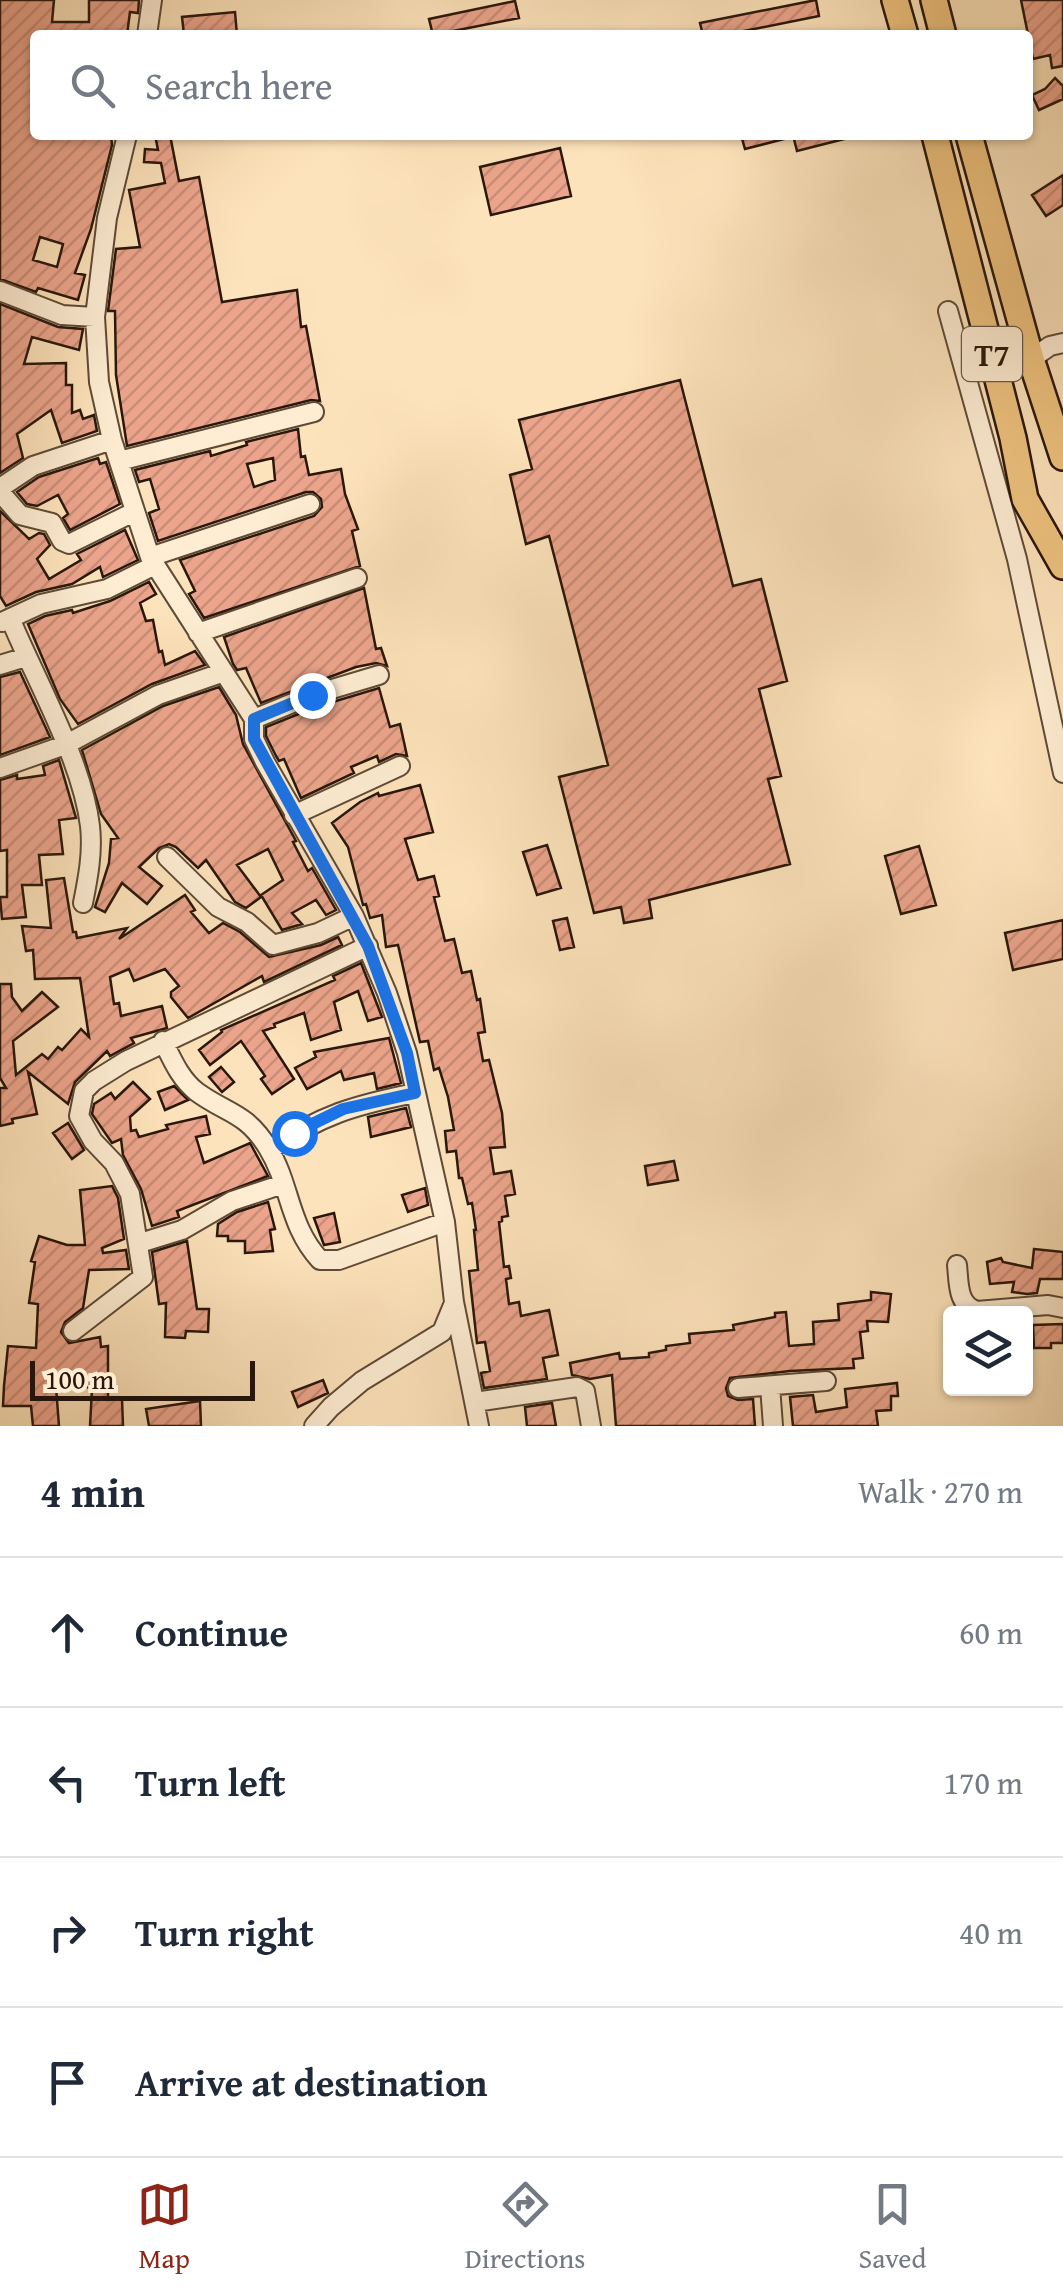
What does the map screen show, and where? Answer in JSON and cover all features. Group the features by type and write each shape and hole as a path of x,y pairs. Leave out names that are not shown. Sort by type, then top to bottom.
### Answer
{"highway":[{"path":"895,0 904,30"},
{"path":"934,0 942,30"},
{"name":"T7","path":"936,140 1025,499 1050,523 1063,566"},
{"name":"T7","path":"970,140 1031,359 1060,440"}],"street":[{"path":"147,30 152,0"},
{"path":"126,140 107,218 95,317 99,382 112,440 153,561 254,719 254,739 368,946 407,1053 445,1222 454,1302 480,1426"},
{"path":"0,291 62,315 95,317"},
{"path":"948,311 1016,559 1063,772"},
{"path":"1031,359 1063,342"},
{"path":"119,461 314,412"},
{"path":"112,440 33,466 0,490 20,514 52,523 62,541 69,544 134,512"},
{"path":"83,903 90,866 85,797 26,657 5,621 52,601 107,588 153,561 310,504"},
{"path":"198,633 358,578"},
{"path":"0,665 26,657"},
{"path":"0,768 65,744 131,707 224,672"},
{"path":"254,719 312,695 378,675"},
{"path":"294,815 400,766"},
{"path":"166,857 218,906 246,922 273,945 354,916"},
{"path":"73,1330 144,1277 130,1194 114,1163 93,1141 78,1116 79,1103 94,1081 164,1040 368,946"},
{"path":"164,1040 180,1075 197,1092 249,1122 270,1150 304,1242 320,1260 340,1260 445,1222"},
{"path":"270,1150 294,1133 343,1109 415,1093"},
{"path":"140,1243 182,1230 232,1200 283,1184"},
{"path":"957,1265 961,1299 970,1309 1048,1304 1063,1308"},
{"path":"314,1426 362,1381 442,1332 454,1302"},
{"path":"738,1388 826,1381"},
{"path":"475,1402 577,1386 585,1390 590,1426"},
{"path":"770,1386 773,1426"}],"building":[{"path":"0,0 54,0 52,22 89,22 89,0 139,0 138,13 130,12 128,30 30,30 30,140 112,140 112,145 91,229 75,273 85,275 78,300 38,288 36,292 0,279","holes":["40,237 63,244 57,267 33,260"]},
{"path":"816,0 819,16 749,30 702,30 700,23"},
{"path":"1021,0 1063,0 1063,66 1052,68 1050,55 1033,59 1033,30 1027,30"},
{"path":"515,1 519,18 458,30 432,30 429,19"},
{"path":"235,12 237,30 183,30 182,17"},
{"path":"1055,78 1063,86 1063,99 1039,110 1033,95"},
{"path":"156,140 171,140 179,181 199,177 222,302 297,290 301,327 306,326 320,401 311,400 127,446 116,375 115,311 108,311 116,249 140,247 129,190 165,183 161,163 144,162 145,149 158,150"},
{"path":"742,140 780,140 745,149"},
{"path":"794,140 840,140 797,151"},
{"path":"560,148 571,196 491,215 480,167"},
{"path":"1063,175 1063,205 1046,216 1032,195"},
{"path":"0,304 58,327 83,329 79,350 32,337 24,364 66,363 66,385 72,385 72,413 80,410 83,419 94,415 97,431 62,443 51,410 17,434 23,458 0,473"},
{"path":"680,380 733,586 761,579 787,681 759,689 781,776 768,779 790,864 649,900 652,918 624,923 621,907 594,913 559,777 608,765 549,536 526,544 510,475 532,469 519,420"},
{"path":"298,429 301,457 305,456 309,475 341,469 358,529 352,531 360,566 204,618 189,594 195,591 180,560 314,516 322,507 321,499 306,492 158,541 149,513 159,509 150,479 139,482 135,470 210,451 211,456 247,445 246,442","holes":["273,458 275,480 254,487 247,464"]},
{"path":"98,458 100,464 106,462 120,504 70,530 63,518 68,514 58,495 37,506 27,504 17,492 39,477"},
{"path":"0,511 29,539 44,534 50,545 37,559 49,579 81,560 77,554 125,530 138,560 103,577 100,567 72,584 36,592 6,606 0,596"},
{"path":"149,582 156,594 140,603 146,621 153,620 165,665 195,651 205,665 152,684 78,724 60,699 28,624 45,616 72,610 73,613 110,601"},
{"path":"364,588 376,649 381,648 387,666 376,663 356,667 261,703 246,668 237,670 233,664 224,637"},
{"path":"20,672 50,737 0,755 0,677"},
{"path":"219,687 236,715 243,744 308,871 312,868 336,910 326,915 316,900 292,913 302,924 282,930 261,895 283,880 268,849 237,865 261,897 246,908 235,902 206,860 198,868 169,844 139,867 162,886 147,904 122,883 105,912 95,907 109,863 111,839 118,838 101,814 82,750 163,706"},
{"path":"379,688 390,727 400,724 407,756 396,754 379,762 377,756 351,767 354,773 301,798 284,759 279,761 266,736 266,727"},
{"path":"59,760 76,818 59,820 63,854 39,855 42,885 22,885 26,917 2,919 0,897 7,897 7,850 0,851 0,780 17,775 17,779 45,775 43,766"},
{"path":"420,785 433,832 405,839 418,880 434,876 439,896 434,897 445,941 454,939 462,973 471,971 477,1000 480,999 485,1032 478,1033 483,1061 489,1060 502,1113 505,1147 490,1148 494,1174 511,1171 515,1194 505,1196 508,1216 499,1222 504,1267 509,1266 511,1278 506,1279 509,1304 519,1302 521,1316 549,1310 558,1355 543,1358 547,1379 484,1388 481,1373 490,1371 485,1342 477,1343 469,1271 478,1270 476,1230 472,1203 468,1204 459,1178 456,1151 447,1152 445,1131 454,1130 448,1097 439,1068 434,1070 428,1041 420,1042 398,945 386,947 382,915 370,918 348,847 332,823 378,793 379,796"},
{"path":"547,845 561,888 537,895 523,852"},
{"path":"919,846 936,905 901,914 885,856"},
{"path":"64,878 77,938 127,928 119,939 185,895 195,910 191,912 209,933 223,923 269,957 338,937 342,945 264,982 262,976 188,1018 171,997 179,986 165,969 134,981 129,969 110,977 114,1004 119,1003 121,1016 162,1006 167,1028 131,1038 134,1043 110,1056 107,1051 75,1082 68,1104 28,1072 37,1114 0,1126 0,1088 6,1088 0,1078 0,984 11,984 12,997 22,1011 42,992 58,1007 13,1041 16,1075 42,1054 48,1059 58,1047 62,1050 81,1029 89,1037 80,978 35,979 33,950 26,951 22,926 51,928 46,880"},
{"path":"567,918 574,947 560,950 553,921"},
{"path":"1063,920 1063,959 1013,970 1005,933"},
{"path":"361,963 382,1017 368,1021 358,991 334,1002 341,1030 311,1040 304,1013 263,1031 294,1079 272,1094 261,1079 265,1076 241,1041 210,1065 199,1050 221,1030 335,980 333,976"},
{"path":"389,1038 401,1083 377,1089 374,1073 344,1080 341,1071 307,1089 295,1068 316,1057 314,1052"},
{"path":"221,1067 234,1082 222,1092 209,1077"},
{"path":"133,1082 150,1099 130,1117 131,1131 136,1130 139,1137 168,1129 166,1125 206,1116 210,1134 196,1137 204,1163 250,1143 268,1176 177,1211 179,1217 152,1226 141,1189 123,1155 121,1139 112,1143 92,1114 94,1104 111,1093 115,1099"},
{"path":"174,1086 188,1100 165,1110 158,1092"},
{"path":"406,1108 411,1127 371,1137 368,1117"},
{"path":"68,1123 84,1150 72,1159 53,1133"},
{"path":"674,1161 678,1180 648,1185 645,1166"},
{"path":"112,1186 118,1198 124,1239 102,1248 103,1253 126,1250 129,1269 89,1270 83,1308 65,1322 61,1332 69,1343 100,1337 101,1347 108,1346 108,1400 122,1399 123,1426 90,1426 92,1389 55,1374 59,1426 33,1426 31,1406 3,1406 8,1346 36,1348 38,1304 29,1303 35,1262 31,1261 39,1236 67,1245 85,1245 80,1190"},
{"path":"425,1188 428,1205 408,1212 402,1195"},
{"path":"268,1202 275,1229 270,1230 273,1251 245,1253 245,1241 217,1236 218,1224 237,1212"},
{"path":"334,1213 340,1242 324,1245 314,1218"},
{"path":"187,1241 197,1309 209,1309 208,1332 186,1331 185,1338 165,1337 166,1303 159,1304 152,1252"},
{"path":"1034,1249 1063,1252 1063,1279 1040,1279 1037,1293 1027,1294 1012,1292 1014,1282 990,1284 987,1262 1001,1258 1003,1262 1032,1268"},
{"path":"871,1292 891,1294 888,1322 867,1321 868,1331 860,1332 863,1358 853,1359 854,1368 730,1378 728,1396 753,1399 755,1426 616,1426 612,1375 590,1379 572,1375 570,1363 619,1353 620,1359 649,1357 649,1353 666,1350 666,1346 690,1343 689,1334 734,1330 733,1325 775,1317 775,1313 786,1312 789,1346 814,1344 813,1322 839,1320 838,1304 871,1300"},
{"path":"1063,1324 1063,1343 1034,1348 1033,1325"},
{"path":"323,1380 328,1393 298,1407 292,1392"},
{"path":"897,1383 898,1396 891,1396 891,1410 876,1411 878,1426 793,1426 790,1397 813,1395 816,1412 847,1407 845,1389"},
{"path":"200,1401 201,1426 149,1426 146,1409"},
{"path":"552,1403 556,1426 527,1426 525,1407"}],"route":[{"path":"294,1133 343,1109 415,1093 407,1053 368,946 254,739 254,719 312,695"}]}
